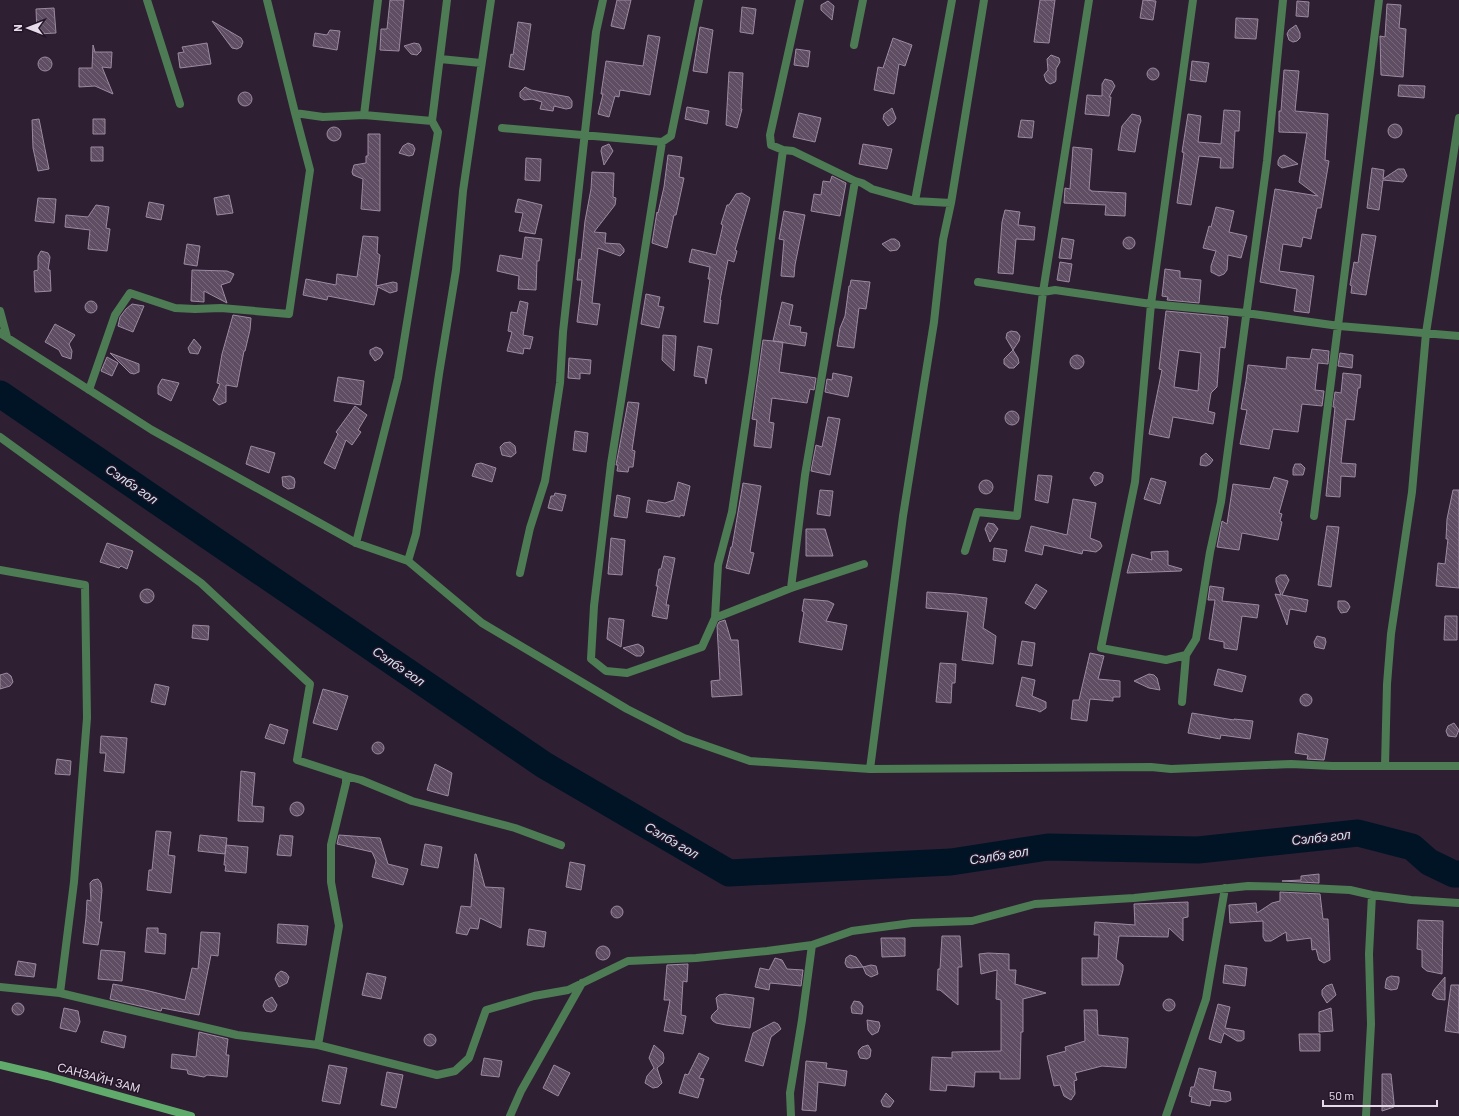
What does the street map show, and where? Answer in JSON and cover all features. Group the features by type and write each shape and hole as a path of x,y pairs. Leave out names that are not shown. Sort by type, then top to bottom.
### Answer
{"main road":[{"name":"САНЗАЙН ЗАМ","path":"0,1065 47,1076 191,1116"}],"street":[{"path":"147,0 180,104"},
{"path":"89,390 115,314 130,293 175,308 221,308 289,314 310,170 267,0"},
{"path":"364,115 378,0"},
{"path":"356,543 398,378 438,132 432,121 447,0"},
{"path":"408,560 416,534 439,374 456,270 462,191 491,0"},
{"path":"520,573 530,528 545,481 560,383 562,332 596,32 603,0"},
{"path":"502,128 662,142 671,136 699,0"},
{"path":"800,0 770,135 771,145 783,150 793,151 872,189 915,201 951,202"},
{"path":"854,46 863,0"},
{"path":"915,201 952,0"},
{"path":"870,769 903,516 934,322 943,240 951,202 984,0"},
{"path":"965,551 977,512 1017,516 1043,292 1089,0"},
{"path":"1186,655 1166,660 1101,648 1135,482 1151,304 1193,0"},
{"path":"1182,702 1186,655 1196,639 1210,552 1221,502 1267,161 1283,0"},
{"path":"1314,516 1379,0"},
{"path":"440,59 481,63"},
{"path":"295,113 323,117 364,115 432,121"},
{"path":"1385,766 1387,684 1392,634 1412,492 1426,333 1459,118"},
{"path":"662,142 611,464 594,606 591,659 606,671 627,673 702,647 715,618 718,565 732,512 753,372 783,150"},
{"path":"791,588 805,475 855,181"},
{"path":"978,282 1043,292 1055,290 1151,304 1246,312 1339,326 1459,336"},
{"path":"0,311 3,335 152,430 356,543 408,560 482,623 627,709 684,738 750,761 870,769 1151,767 1172,769 1291,764 1332,766 1459,766"},
{"path":"0,437 201,583 310,684 297,760 361,780 412,801 515,828 560,845"},
{"path":"715,618 791,588 864,564"},
{"path":"0,570 85,585 86,718 74,882 60,993"},
{"path":"318,1045 339,926 331,882 331,845 346,783 346,776"},
{"path":"0,987 60,993 237,1035 318,1045 437,1075 455,1071 469,1058 486,1010 534,996 568,990 628,961 696,958 812,945 852,931 912,923 972,921 1035,904 1141,897 1225,888 1289,886 1350,890 1372,895 1459,903"},
{"path":"1166,1116 1206,999 1225,888"},
{"path":"1366,1116 1371,1024 1369,954 1372,895"},
{"path":"791,1116 790,1093 812,945"},
{"path":"510,1116 521,1091 582,983"}],"building":[{"path":"390,0 404,0 399,51 380,50 381,29 387,29"},
{"path":"617,0 631,0 624,29 611,26"},
{"path":"1040,0 1055,0 1049,43 1034,42"},
{"path":"1143,0 1156,1 1153,20 1140,18"},
{"path":"828,1 834,6 832,20 821,10 821,5"},
{"path":"1297,1 1309,2 1308,17 1296,16"},
{"path":"1387,4 1401,5 1399,28 1406,29 1403,77 1381,75 1380,36 1385,37"},
{"path":"742,7 756,9 753,34 740,32"},
{"path":"54,8 56,33 37,34 36,9"},
{"path":"1236,18 1258,19 1256,39 1235,38"},
{"path":"212,21 241,38 243,42 241,47 237,49 232,48"},
{"path":"518,22 531,24 524,70 509,67 511,54 513,55"},
{"path":"1296,25 1300,33 1300,38 1293,42 1289,40 1287,34 1289,30"},
{"path":"700,27 713,30 707,73 693,71"},
{"path":"330,30 340,31 337,50 313,46 315,33 327,35"},
{"path":"648,35 660,37 650,95 620,90 619,97 615,96 609,117 598,114 603,94 601,94 606,61 643,66"},
{"path":"893,38 912,45 905,66 899,64 894,94 874,90 878,67 883,68"},
{"path":"207,43 211,64 180,68 178,53 184,52 182,47"},
{"path":"414,43 419,44 421,48 421,51 417,55 411,54 404,46"},
{"path":"93,45 95,52 112,52 111,68 102,67 113,94 95,86 79,87 79,68 92,68"},
{"path":"796,49 810,51 808,67 794,65"},
{"path":"1051,55 1059,58 1060,62 1056,69 1056,80 1050,84 1046,81 1044,75 1048,70 1047,59"},
{"path":"45,57 50,59 52,64 50,69 45,71 40,69 38,64 40,59"},
{"path":"1192,61 1209,63 1206,82 1190,80"},
{"path":"1151,68 1155,68 1159,74 1155,80 1151,80 1147,76 1147,72"},
{"path":"1284,70 1299,71 1295,111 1328,114 1325,160 1329,161 1321,208 1317,208 1311,239 1303,237 1301,247 1283,244 1279,271 1314,276 1309,313 1294,311 1297,289 1260,282 1275,189 1318,196 1299,182 1307,133 1279,132 1279,111 1281,111"},
{"path":"729,72 743,73 742,109 737,128 726,125"},
{"path":"1105,79 1112,81 1115,86 1109,97 1111,97 1109,116 1085,114 1087,95 1102,96 1102,84"},
{"path":"1399,85 1425,86 1424,98 1398,96"},
{"path":"525,87 531,90 569,97 572,101 572,106 571,108 566,109 554,106 553,111 540,109 542,102 532,99 524,100 520,97 520,92"},
{"path":"245,92 250,94 252,99 250,104 245,106 240,104 238,99 240,94"},
{"path":"687,107 709,111 707,124 685,119"},
{"path":"892,108 896,118 894,122 888,126 883,119 884,114"},
{"path":"1224,110 1240,111 1239,131 1235,131 1233,168 1220,168 1221,158 1199,156 1191,205 1177,203 1184,153 1182,152 1188,114 1201,116 1198,142 1221,144"},
{"path":"799,113 821,118 815,142 793,137"},
{"path":"1132,114 1140,116 1141,121 1135,152 1118,150 1122,126"},
{"path":"39,119 49,169 38,171 33,148 32,120"},
{"path":"93,119 105,119 105,134 93,134"},
{"path":"1021,120 1034,121 1032,138 1018,137"},
{"path":"1395,124 1400,126 1402,131 1400,136 1395,138 1390,136 1388,131 1390,126"},
{"path":"331,127 337,127 341,131 341,137 337,141 331,141 327,137 327,131"},
{"path":"368,134 380,134 380,211 361,209 363,179 353,175 352,172 354,165 366,163 366,156 368,156"},
{"path":"408,143 413,145 415,149 413,155 409,156 399,153 403,146"},
{"path":"609,144 613,151 604,165 601,151 602,147"},
{"path":"863,144 892,149 887,169 859,164"},
{"path":"91,147 103,147 103,161 91,161"},
{"path":"1073,147 1092,149 1089,190 1126,193 1125,216 1105,215 1106,205 1064,203 1065,188 1070,189"},
{"path":"668,155 682,157 679,177 684,178 667,248 652,243 657,212 658,213 664,187"},
{"path":"1284,155 1298,164 1282,168 1278,165 1278,161 1280,157"},
{"path":"526,158 541,159 540,181 525,180"},
{"path":"1372,168 1384,170 1383,179 1398,169 1404,169 1407,176 1403,182 1383,180 1379,210 1367,208"},
{"path":"592,172 614,173 613,197 616,198 615,205 594,232 606,233 605,243 620,244 624,249 624,252 620,256 598,248 592,303 600,304 597,325 577,322 582,280 577,280 579,259 581,260"},
{"path":"832,176 846,183 840,216 811,211 814,194 821,195 823,181 830,182"},
{"path":"742,193 750,198 735,250 737,251 734,262 728,260 720,300 718,324 704,322 710,279 708,279 710,267 689,262 692,249 716,255 723,225 721,224 727,205 729,205 736,194"},
{"path":"229,195 233,213 217,215 214,198"},
{"path":"38,198 56,199 54,223 35,221"},
{"path":"518,199 542,205 535,234 519,231 523,213 515,212"},
{"path":"149,202 164,205 161,220 146,217"},
{"path":"96,205 109,207 106,228 110,229 107,251 88,249 90,230 65,227 66,215 88,217"},
{"path":"1216,207 1234,211 1229,232 1247,236 1241,258 1228,255 1227,270 1224,274 1219,276 1211,272 1211,266 1216,251 1203,248 1209,226 1211,227"},
{"path":"1005,210 1020,212 1018,225 1035,227 1034,240 1016,239 1013,274 998,273 1002,222"},
{"path":"784,211 805,215 794,277 781,276 784,240 779,239"},
{"path":"1362,234 1376,236 1366,295 1351,293 1352,286 1350,285 1354,262 1358,263"},
{"path":"363,236 378,237 377,253 380,255 376,286 393,282 397,283 397,291 390,293 378,287 374,305 328,296 327,300 303,295 306,279 336,285 337,274 357,277"},
{"path":"525,237 542,239 539,261 537,261 536,290 518,289 519,276 497,271 500,255 522,259"},
{"path":"1127,237 1131,237 1135,243 1131,249 1127,249 1123,245 1123,241"},
{"path":"1062,238 1074,240 1071,259 1059,258"},
{"path":"891,239 895,239 899,242 900,246 897,250 890,251 882,244"},
{"path":"187,244 200,246 197,266 184,264"},
{"path":"41,251 48,253 50,257 48,270 50,270 51,291 35,292 34,271 38,270 38,256"},
{"path":"1060,262 1072,264 1069,282 1057,280"},
{"path":"1165,269 1180,271 1180,278 1201,280 1199,303 1167,300 1168,297 1162,296"},
{"path":"192,270 227,271 234,274 230,282 221,285 227,303 204,291 204,302 191,301"},
{"path":"851,280 870,282 866,309 859,308 854,348 837,346 840,328 845,316"},
{"path":"646,294 660,297 658,306 664,307 659,328 641,324"},
{"path":"89,301 93,301 97,307 93,313 89,313 85,309 85,305"},
{"path":"520,301 528,303 523,335 533,337 530,349 524,348 523,354 507,351 512,332 508,331 511,312 517,313"},
{"path":"782,302 793,305 789,325 801,327 800,332 807,333 805,346 773,341"},
{"path":"132,304 144,306 133,332 118,326 120,317"},
{"path":"1166,311 1228,317 1225,348 1220,347 1217,387 1211,393 1208,411 1215,413 1213,424 1173,417 1169,438 1149,434 1162,370 1159,369","holes":["1179,350 1201,353 1198,391 1174,387"]},
{"path":"233,315 251,318 250,330 237,387 226,385 226,402 219,405 213,400 220,384 217,383 222,354"},
{"path":"55,324 75,335 69,344 72,351 71,359 62,356 59,350 45,342"},
{"path":"1011,331 1017,332 1020,336 1019,341 1013,350 1006,338 1007,333"},
{"path":"663,335 676,336 674,371 662,360"},
{"path":"194,339 201,347 198,354 190,353 188,348"},
{"path":"763,340 783,342 779,372 816,378 814,390 810,389 807,403 772,398 769,422 774,423 771,448 754,446 757,420 752,419"},
{"path":"698,346 712,349 706,384 705,378 694,376"},
{"path":"376,347 381,349 383,353 380,358 375,361 370,354 370,350"},
{"path":"1312,349 1329,351 1328,364 1318,363 1315,390 1324,391 1322,406 1302,404 1298,432 1273,429 1269,449 1240,444 1247,410 1241,409 1248,365 1286,369 1287,357 1310,359"},
{"path":"1013,350 1019,363 1014,368 1009,368 1004,364 1004,359"},
{"path":"110,353 139,364 139,372 134,374 130,373"},
{"path":"1340,353 1353,355 1352,368 1338,366"},
{"path":"1077,355 1082,357 1084,362 1082,367 1077,369 1072,367 1070,362 1072,357"},
{"path":"107,357 118,363 112,376 101,371"},
{"path":"569,358 591,360 590,374 580,373 580,379 568,378"},
{"path":"833,373 852,377 848,397 825,392 827,379 832,380"},
{"path":"1343,373 1361,375 1354,420 1346,419 1341,463 1356,464 1355,477 1341,476 1340,497 1326,496 1335,407 1333,407 1335,392 1341,393"},
{"path":"338,377 364,381 361,405 334,401"},
{"path":"162,379 179,383 171,401 158,394 158,386"},
{"path":"628,402 639,403 632,450 635,451 633,467 629,467 628,472 617,471 618,465 616,465"},
{"path":"355,406 367,415 358,430 361,432 352,445 346,440 335,469 324,463 338,434 336,432"},
{"path":"1012,411 1017,413 1019,418 1017,423 1012,425 1007,423 1005,418 1007,413"},
{"path":"828,417 840,419 830,475 811,471 816,445 822,447"},
{"path":"575,431 588,433 586,452 573,450"},
{"path":"510,442 515,446 516,453 511,457 502,455 500,447 504,443"},
{"path":"251,446 275,453 269,473 246,464"},
{"path":"1206,453 1213,460 1206,466 1200,465 1201,457"},
{"path":"481,463 496,468 492,482 472,476 476,464"},
{"path":"1295,464 1301,464 1305,468 1303,475 1293,475"},
{"path":"1094,472 1103,475 1102,482 1095,486 1090,478"},
{"path":"1038,475 1052,476 1048,503 1035,500"},
{"path":"290,476 294,478 295,482 294,488 288,489 283,486 282,477"},
{"path":"1274,477 1288,481 1279,513 1282,514 1280,521 1282,522 1278,540 1242,533 1239,550 1217,547 1222,521 1227,524 1233,484 1270,489"},
{"path":"1151,478 1166,482 1160,504 1144,499"},
{"path":"983,480 989,480 993,484 993,490 989,494 983,494 979,490 979,484"},
{"path":"678,482 690,486 684,516 680,515 680,517 646,512 648,500 665,503 674,500"},
{"path":"743,483 761,486 750,552 754,553 749,574 726,568 732,547"},
{"path":"820,490 833,491 830,516 817,514"},
{"path":"1453,490 1459,490 1459,588 1436,586 1438,563 1445,564 1448,539 1446,539 1447,519"},
{"path":"555,493 566,495 562,511 548,508 551,496 554,496"},
{"path":"617,495 630,498 627,518 614,516"},
{"path":"1073,499 1096,503 1090,538 1100,542 1102,546 1100,549 1096,552 1083,550 1082,554 1044,545 1042,555 1025,551 1031,526 1067,535"},
{"path":"988,523 994,524 998,529 990,542 985,529"},
{"path":"1327,526 1339,527 1331,587 1318,585"},
{"path":"806,529 825,529 833,556 806,556"},
{"path":"611,538 625,540 622,575 608,574"},
{"path":"107,543 133,551 127,569 121,566 119,568 100,562"},
{"path":"994,548 1007,550 1005,562 993,560"},
{"path":"1168,551 1168,565 1182,569 1181,571 1127,573 1132,554 1152,560 1151,552"},
{"path":"664,556 675,558 666,605 669,605 667,619 652,616 658,586 656,586 659,569 661,569"},
{"path":"1280,575 1286,575 1289,580 1282,595 1308,600 1306,612 1290,609 1287,625 1275,594 1281,595 1276,582 1276,578"},
{"path":"1036,584 1047,591 1035,609 1025,603"},
{"path":"1210,586 1224,588 1222,601 1259,605 1257,618 1242,616 1237,650 1224,648 1224,642 1209,639 1215,600 1208,600"},
{"path":"147,589 152,591 154,596 152,601 147,603 142,601 140,596 142,591"},
{"path":"927,592 987,598 983,628 996,636 993,664 962,660 968,612 926,608"},
{"path":"804,599 828,601 834,604 826,621 847,625 842,650 799,642 804,612 802,611"},
{"path":"1338,601 1345,601 1348,603 1350,607 1347,612 1341,613 1338,608"},
{"path":"1445,616 1457,616 1457,640 1444,640"},
{"path":"609,618 624,620 621,647 607,639"},
{"path":"725,620 731,640 738,640 742,695 712,697 711,681 720,680 717,626 719,622"},
{"path":"193,625 209,626 208,640 192,638"},
{"path":"1317,636 1325,638 1326,642 1324,649 1315,647 1314,642"},
{"path":"1022,641 1035,643 1032,666 1018,664"},
{"path":"638,644 643,647 644,652 641,656 636,656 623,648"},
{"path":"1090,653 1104,656 1098,679 1120,681 1120,697 1113,697 1113,701 1090,699 1087,721 1071,719 1073,700 1079,700"},
{"path":"940,663 956,664 955,683 952,683 951,703 936,702"},
{"path":"1218,669 1246,676 1242,692 1214,685"},
{"path":"7,673 11,676 13,682 10,686 0,689 0,675"},
{"path":"1149,674 1154,675 1157,678 1160,690 1149,688 1134,681"},
{"path":"1022,677 1035,680 1032,696 1046,702 1046,708 1040,712 1016,706"},
{"path":"155,684 169,687 165,705 151,702"},
{"path":"323,689 348,696 337,730 313,723"},
{"path":"1304,694 1308,694 1312,700 1308,706 1304,706 1300,702 1300,698"},
{"path":"1192,713 1234,720 1253,721 1250,739 1221,735 1220,739 1188,733"},
{"path":"1454,723 1459,730 1456,737 1448,736 1446,731 1448,726"},
{"path":"270,724 288,730 284,744 265,738"},
{"path":"1298,733 1328,739 1324,760 1307,759 1308,755 1295,753"},
{"path":"101,736 127,738 124,773 104,771 106,753 100,753"},
{"path":"376,742 380,742 384,748 380,754 376,754 372,750 372,746"},
{"path":"57,759 71,761 70,775 55,774"},
{"path":"435,764 452,773 448,796 427,790"},
{"path":"241,771 255,773 252,806 264,807 263,822 238,821"},
{"path":"297,802 302,804 304,809 302,814 297,816 292,814 290,809 292,804"},
{"path":"156,831 171,832 168,855 175,856 171,893 147,890 149,870 152,870"},
{"path":"200,835 227,838 225,854 198,851"},
{"path":"280,835 293,836 291,856 277,855"},
{"path":"339,835 380,838 388,864 408,869 403,885 372,877 376,861 372,852 337,844"},
{"path":"425,844 442,847 438,868 421,865"},
{"path":"226,845 248,847 246,873 225,871 226,865 224,865"},
{"path":"475,854 485,887 504,888 501,928 480,918 478,929 470,928 467,935 456,933 461,906 471,907"},
{"path":"570,862 585,865 581,890 566,887"},
{"path":"1319,874 1319,883 1282,881 1301,880 1301,876"},
{"path":"98,879 101,883 102,890 99,922 102,922 98,945 83,943 87,900 91,901 90,883 93,880"},
{"path":"1280,892 1320,894 1323,919 1328,919 1330,960 1324,963 1319,960 1316,949 1312,950 1311,938 1287,941 1286,932 1271,941 1265,941 1263,937 1263,921 1230,923 1229,905 1256,903 1257,913 1272,903 1280,901"},
{"path":"1188,902 1188,917 1183,918 1183,941 1169,928 1168,937 1119,936 1116,959 1123,965 1123,970 1119,985 1082,985 1082,958 1098,958 1099,935 1094,935 1095,922 1135,925 1134,904"},
{"path":"615,906 619,906 623,912 619,918 615,918 611,914 611,910"},
{"path":"1418,920 1443,921 1442,974 1427,971 1422,967 1422,950 1417,949"},
{"path":"278,924 308,926 306,945 277,943"},
{"path":"147,928 158,928 158,933 166,934 165,954 145,952"},
{"path":"529,929 546,932 544,947 527,945"},
{"path":"201,932 220,933 218,956 211,955 199,1015 162,1008 161,1011 110,999 113,984 185,1000 192,968 198,969"},
{"path":"942,936 960,936 962,967 958,967 958,1005 940,990 937,990"},
{"path":"881,938 905,938 905,956 882,957"},
{"path":"603,946 608,948 610,953 608,958 603,960 598,958 596,953 598,948"},
{"path":"101,950 125,952 122,981 98,979"},
{"path":"979,954 1009,954 1009,970 1016,970 1015,984 1046,993 1023,999 1023,1032 1021,1032 1020,1079 1000,1079 1000,1072 975,1072 974,1087 947,1085 946,1091 930,1090 932,1057 952,1058 952,1052 1001,1051 1001,1000 996,999 997,970 981,974"},
{"path":"850,955 856,957 863,967 847,967 845,963 846,958"},
{"path":"775,958 782,960 787,969 803,970 801,986 770,983 769,990 755,987 760,968 769,970"},
{"path":"18,961 36,964 34,977 15,975"},
{"path":"688,964 687,982 683,981 681,1015 686,1016 683,1034 664,1031 670,1000 664,1000 667,965"},
{"path":"871,965 876,966 878,974 871,977 866,974 863,967"},
{"path":"1225,965 1247,968 1245,986 1223,983"},
{"path":"281,971 286,973 289,977 287,983 279,987 275,979 277,974"},
{"path":"367,973 386,977 381,999 362,995"},
{"path":"1391,976 1399,977 1397,989 1391,990 1385,988 1387,978"},
{"path":"1445,977 1445,1000 1437,999 1432,995 1434,990"},
{"path":"1332,984 1336,995 1327,1003 1322,995 1322,990 1326,986"},
{"path":"1451,985 1459,985 1459,1033 1445,1031"},
{"path":"725,994 754,998 750,1028 726,1025 713,1021 711,1018 712,1015 718,1009 716,998 719,995"},
{"path":"272,997 277,1005 275,1010 271,1012 266,1011 263,1006 265,1001"},
{"path":"1171,999 1174,1000 1174,1010 1167,1011 1164,1010 1163,1003 1164,1000"},
{"path":"854,1001 860,1002 863,1006 862,1014 852,1013 851,1007"},
{"path":"16,1003 20,1003 24,1009 20,1015 16,1015 12,1011 12,1007"},
{"path":"1218,1004 1230,1007 1225,1028 1244,1031 1244,1039 1237,1041 1224,1033 1221,1043 1209,1039"},
{"path":"64,1008 78,1011 80,1022 76,1032 60,1028"},
{"path":"1331,1008 1333,1031 1319,1032 1319,1012"},
{"path":"1084,1010 1097,1010 1098,1035 1128,1038 1126,1068 1102,1066 1075,1073 1077,1080 1074,1081 1075,1094 1071,1100 1064,1096 1060,1085 1054,1086 1047,1056 1066,1051 1065,1047 1085,1041"},
{"path":"867,1020 879,1022 880,1026 878,1032 872,1035 868,1030"},
{"path":"774,1022 778,1024 781,1029 771,1037 763,1066 745,1061 753,1033"},
{"path":"104,1031 126,1036 124,1048 101,1042"},
{"path":"199,1032 228,1039 226,1055 229,1055 227,1077 207,1075 204,1077 188,1074 187,1070 171,1068 172,1054 196,1057"},
{"path":"428,1034 432,1034 436,1040 432,1046 428,1046 424,1042 424,1038"},
{"path":"1299,1034 1320,1034 1320,1051 1300,1051"},
{"path":"654,1045 663,1053 664,1058 663,1063 657,1068 662,1083 658,1087 653,1088 645,1083 647,1076 654,1068 649,1058"},
{"path":"868,1045 871,1050 870,1057 867,1059 860,1058 858,1053 859,1050"},
{"path":"699,1053 709,1058 699,1078 704,1079 698,1098 679,1093 685,1074 688,1075"},
{"path":"484,1058 502,1061 499,1077 481,1075"},
{"path":"806,1061 827,1063 826,1068 847,1071 845,1086 818,1082 816,1111 802,1110"},
{"path":"329,1065 347,1068 340,1104 322,1101"},
{"path":"554,1065 570,1073 558,1096 543,1088"},
{"path":"1199,1068 1216,1072 1213,1089 1230,1092 1231,1100 1226,1102 1211,1100 1210,1106 1191,1102 1192,1097 1189,1096 1191,1087 1194,1087"},
{"path":"387,1072 403,1075 396,1108 381,1105"},
{"path":"1382,1074 1391,1074 1394,1107 1382,1111"},
{"path":"886,1093 894,1101 890,1107 883,1106 881,1101"}],"waterway":[{"name":"Сэлбэ гол","path":"0,394 544,765 729,873 951,862 1048,847 1198,850 1358,833 1412,847 1429,862 1454,874 1459,874"}]}
